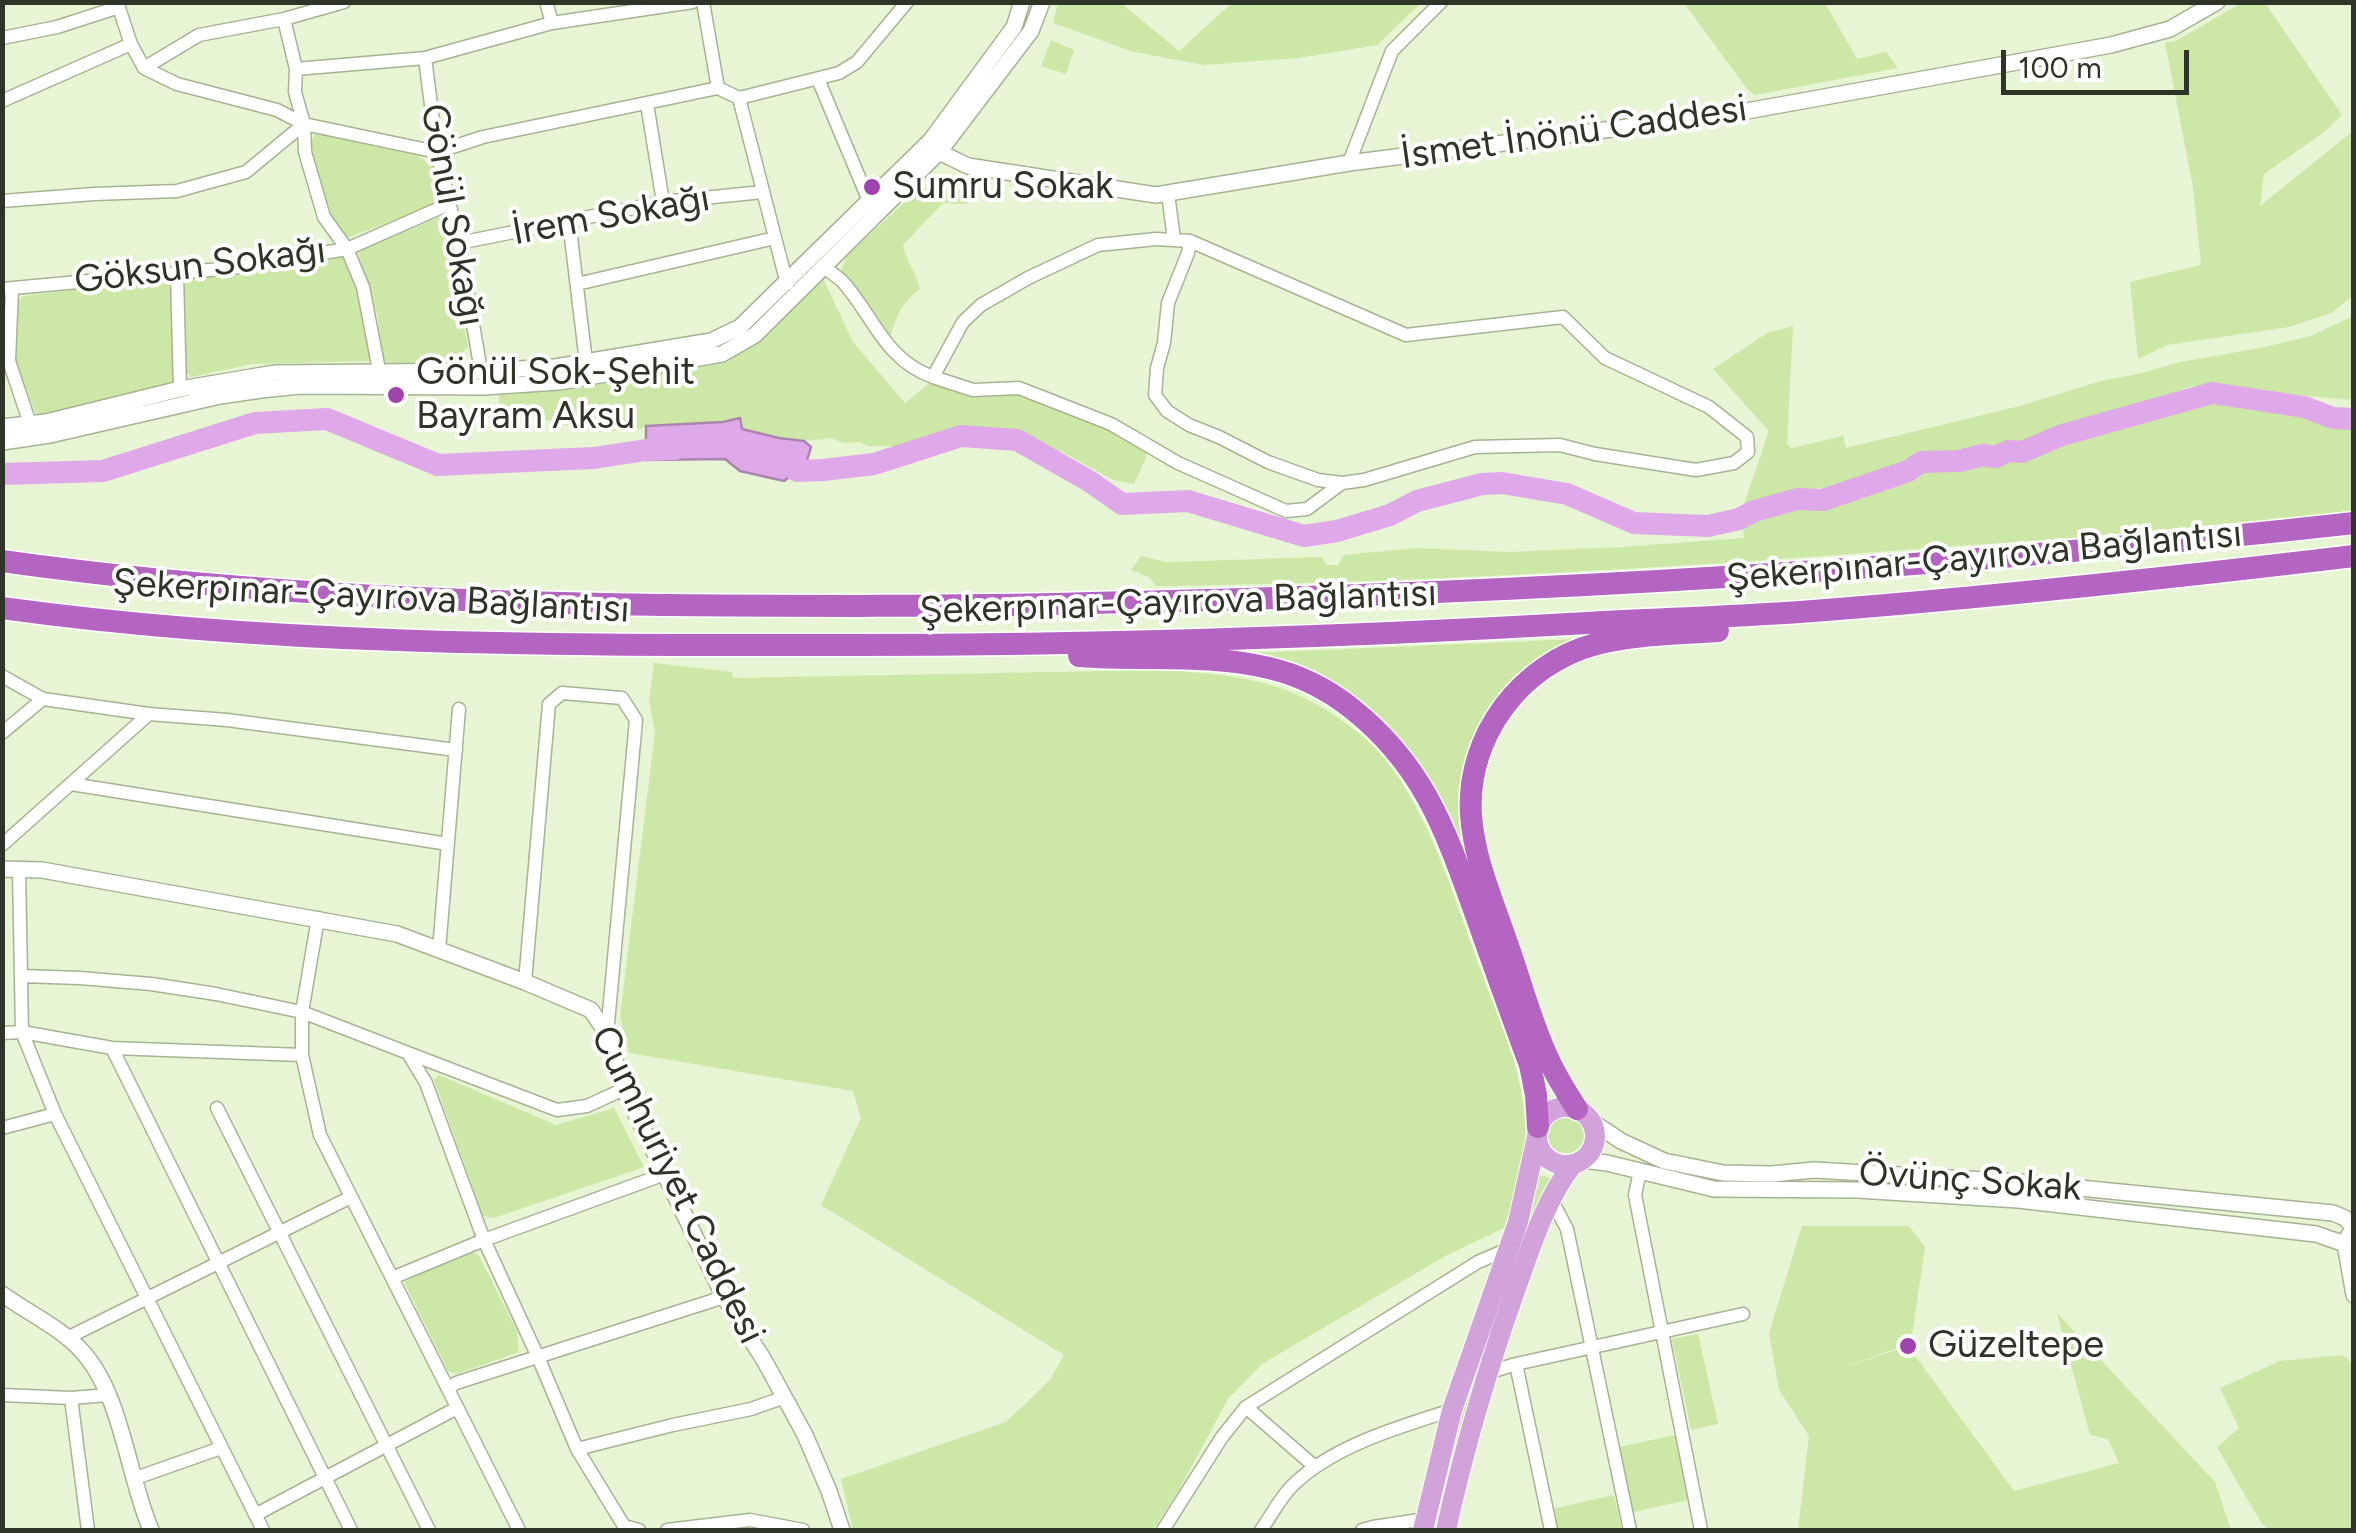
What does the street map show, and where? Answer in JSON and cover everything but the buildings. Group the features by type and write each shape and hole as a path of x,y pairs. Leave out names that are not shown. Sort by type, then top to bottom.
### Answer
{"highway":[{"name":"Şekerpınar-Çayırova Bağlantısı","path":"2,561 197,585 452,601 803,606 1044,604 1571,587 1750,577 2140,546 2354,524"},
{"name":"Şekerpınar-Çayırova Bağlantısı","path":"2,608 192,628 557,646 1171,641 1794,612 2146,580 2354,556"},
{"path":"1584,1115 1546,1054 1478,858 1471,816 1477,759 1504,707 1532,674 1569,652 1600,642 1755,629 1912,602"},
{"path":"916,646 1101,658 1211,658 1272,668 1340,700 1397,750 1428,798 1459,870 1530,1065 1537,1132"}],"main road":[{"path":"1425,1525 1452,1410 1521,1212 1542,1119 1558,1108 1584,1115 1595,1138 1589,1154 1578,1162 1551,1198 1527,1258 1486,1374 1446,1530"},
{"path":"1537,1132 1545,1157 1558,1164 1578,1162"}],"street":[{"path":"144,68 199,34 284,19 344,2"},
{"path":"546,2 552,23"},
{"path":"296,69 425,58 552,23 693,2"},
{"path":"703,2 718,88"},
{"path":"2,38 57,27 118,5 144,68 177,84 277,110 304,124 437,152 483,137 718,88 739,98 839,73 857,62 907,2"},
{"path":"2,427 30,424 180,388 276,373 484,387 559,382 722,354 755,334 869,202 935,146 1014,27 1022,2"},
{"path":"2,442 50,435 220,396 379,378 555,367 711,340 740,328 824,267 935,146 1031,31 1042,2"},
{"path":"1349,163 1392,51 1441,2"},
{"name":"İsmet İnönü Caddesi","path":"935,146 968,166 1156,195 1349,163 1736,113 2111,46 2170,29 2217,2"},
{"path":"284,19 296,69 295,92 304,124 306,152 324,217 346,248 363,287 379,378"},
{"path":"2,100 131,44"},
{"name":"Gönül Sokağı","path":"425,58 437,152 481,371"},
{"path":"818,79 869,202"},
{"path":"739,98 792,288"},
{"path":"647,104 664,202"},
{"path":"2,201 177,191 246,172 304,124"},
{"name":"İrem Sokağı","path":"458,244 664,202 764,192"},
{"path":"1168,192 1174,240"},
{"name":"Göksun Sokağı","path":"8,288 177,275 346,248 449,204"},
{"path":"569,221 586,362"},
{"path":"576,284 775,238"},
{"path":"933,378 963,322 981,305 1028,278 1098,245 1174,240 1190,242 1406,335 1564,317 1605,358 1709,407 1747,437 1748,452 1734,463 1696,470 1560,445 1475,447 1342,484 1318,480 1268,462 1167,411 1156,394 1168,303 1190,242"},
{"path":"824,267 842,282 882,340 914,370 933,378 973,390 1019,388 1111,424 1178,463 1286,511 1308,509 1342,484"},
{"path":"177,275 180,388"},
{"path":"8,288 9,361 30,424"},
{"path":"2,676 43,700 456,750"},
{"path":"525,982 549,704 562,693 622,698 636,720 606,1034"},
{"path":"2,733 43,700"},
{"path":"438,950 459,709"},
{"path":"2,845 149,714"},
{"path":"71,784 448,844"},
{"path":"11,869 22,1032 55,1114 262,1530"},
{"name":"Cumhuriyet Caddesi","path":"11,869 42,870 398,934 591,1010 606,1034 624,1089 724,1296 805,1435 842,1530"},
{"path":"318,918 302,1012 302,1055 320,1135 519,1530"},
{"path":"21,976 151,984 302,1012 557,1110 587,1106 624,1089"},
{"path":"2,1033 22,1032 112,1048 302,1055"},
{"path":"112,1048 351,1530"},
{"path":"408,1052 426,1083 484,1240 577,1449 624,1526 639,1530"},
{"path":"217,1108 429,1530"},
{"path":"2,1128 55,1114"},
{"name":"Övünç Sokak","path":"1584,1115 1664,1161 1724,1174 1814,1170 2019,1182 2333,1213 2346,1218 2353,1227"},
{"name":"Övünç Sokak","path":"1578,1162 1607,1163 1714,1188 1857,1190 2018,1200 2316,1234 2346,1244"},
{"path":"1640,1171 1635,1195 1701,1530"},
{"path":"392,1278 665,1174"},
{"path":"67,1338 352,1197"},
{"path":"1551,1198 1568,1229 1630,1530"},
{"path":"2316,1234 2354,1218"},
{"path":"2353,1227 2346,1244 2354,1295"},
{"path":"1162,1530 1246,1406 1478,1262 1508,1249"},
{"path":"2,1294 67,1338 96,1368 108,1394 150,1530"},
{"path":"448,1389 724,1296"},
{"path":"1486,1374 1742,1314"},
{"path":"1516,1364 1551,1530"},
{"path":"2,1396 72,1398 108,1394"},
{"path":"577,1449 750,1410 785,1397"},
{"path":"72,1398 88,1530"},
{"path":"1246,1406 1314,1466"},
{"path":"255,1515 458,1408"},
{"path":"1261,1530 1288,1489 1314,1466 1388,1431 1452,1410"},
{"path":"132,1480 222,1448"},
{"path":"667,1530 749,1525 804,1530"},
{"path":"1362,1530 1373,1526 1425,1525"}],"green space":[{"path":"1058,3 1121,3 1179,51 1232,3 1421,3 1377,45 1298,58 1204,65 1134,52 1053,23"},
{"path":"1684,3 1825,3 1857,59 1886,52 1898,68 1755,95"},
{"path":"2241,3 2265,3 2342,115 2264,174 2260,206 2353,131 2353,296 2331,313 2289,327 2167,345 2138,359 2130,282 2201,265 2193,187 2165,43 2176,41"},
{"path":"1051,40 1074,50 1066,74 1041,66"},
{"path":"315,134 418,156 437,169 442,191 430,207 347,238 327,211 308,147"},
{"path":"942,186 971,192 971,200 966,204 943,203 903,245 920,289 901,309 891,335 885,337 841,272 847,255 919,189"},
{"path":"440,217 468,346 452,365 387,366 378,317 358,253"},
{"path":"340,257 348,260 360,291 372,361 252,364 191,377 186,372 184,283 193,278 239,275"},
{"path":"821,274 853,342 905,403 934,379 968,396 1014,393 1106,425 1146,451 1134,484 1113,480 1062,452 1015,434 994,435 970,428 917,446 868,446 831,438 780,438 742,429 740,419 597,432 527,416 499,404 499,395 561,390 724,360"},
{"path":"172,281 177,380 173,386 37,417 13,355 17,302 23,296"},
{"path":"2353,316 2353,400 2192,386 2031,441 1920,456 1840,487 1801,489 1744,504 1769,431 1713,369 1767,333 1793,326 1787,444 1791,448 1843,436 1846,448 2020,406 2101,381 2311,336"},
{"path":"2207,398 2221,404 2353,423 2353,511 2089,536 1552,573 1156,586 1149,577 1131,570 1141,556 1166,562 1322,557 1327,565 1338,565 1344,555 1416,548 1509,552 1744,538 1742,519 1786,506 1829,504 1859,496 1924,470 2022,458 2087,432"},
{"path":"1577,639 1535,661 1490,709 1471,862 1467,863 1411,754 1375,713 1328,681 1252,653"},
{"path":"654,663 732,672 733,678 1186,672 1265,684 1290,692 1338,717 1384,758 1420,814 1512,1057 1521,1091 1525,1140 1519,1185 1504,1228 1447,1255 1262,1364 1228,1399 1153,1530 853,1530 841,1479 1006,1422 1050,1380 1064,1355 821,1205 861,1118 853,1091 629,1053 620,1016 655,733 649,700"},
{"path":"439,1075 556,1125 614,1108 644,1167 494,1218 483,1216 434,1080"},
{"path":"1566,1117 1578,1123 1584,1135 1578,1147 1566,1153 1554,1147 1548,1135 1554,1123"},
{"path":"1537,1174 1554,1179 1438,1530 1432,1530 1455,1430"},
{"name":"Güzeltepe","path":"1802,1226 1909,1226 1925,1247 1911,1343 1829,1373 1908,1346 2014,1491 2119,1463 2108,1439 2090,1435 2057,1313 2215,1482 2231,1530 1798,1530 1809,1436 1779,1390 1769,1333"},
{"path":"466,1252 478,1254 517,1331 519,1352 457,1374 448,1371 404,1282"},
{"path":"1698,1334 1718,1424 1691,1430 1672,1339"},
{"path":"2343,1355 2353,1364 2353,1530 2268,1530 2217,1447 2239,1428 2220,1388 2280,1361"},
{"path":"1675,1435 1689,1500 1633,1512 1619,1447"},
{"path":"1614,1495 1622,1530 1557,1530 1552,1509"}],"shaded area":[{"path":"740,418 742,429 804,441 811,447 806,464 784,481 740,471 725,459 646,460 646,426"}],"waterway":[{"path":"774,454 797,471 823,470 874,464 961,436 1017,440 1122,504 1188,501 1304,536 1390,515 1417,501 1482,484 1502,483 1567,494 1634,523 1708,526 1797,499 1823,500 1908,471 1921,462 2022,452 2062,435 2212,393 2354,419"},
{"path":"2,474 103,471 255,423 327,419 438,465 594,458 675,449"}],"place":[{"name":"Sumru Sokak","path":"872,187"},
{"name":"Gönül Sok-Şehit Bayram Aksu","path":"396,395"},
{"name":"Güzeltepe","path":"1908,1346"}]}
